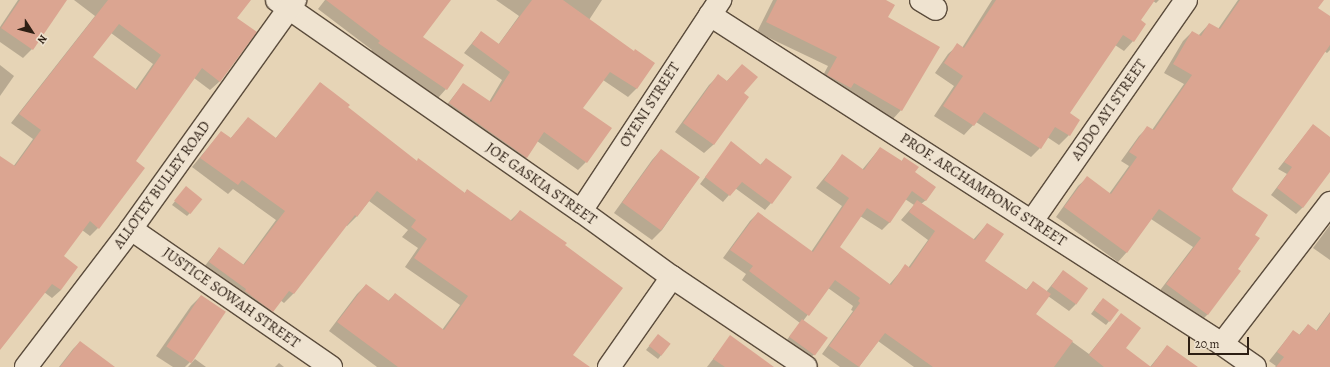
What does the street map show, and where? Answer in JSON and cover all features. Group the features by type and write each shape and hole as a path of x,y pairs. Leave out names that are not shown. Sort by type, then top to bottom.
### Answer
{"street":[{"name":"ADDO AYI STREET","path":"1032,221 1186,0"},
{"name":"JOE GASKIA STREET","path":"286,3 581,210 672,277 806,367"},
{"name":"ALLOTEY BULLEY ROAD","path":"26,367 131,229 286,3"},
{"name":"PROF. ARCHAMPONG STREET","path":"715,7 1032,221 1255,367"},
{"name":"OYENI STREET","path":"581,210 715,7"},
{"path":"1222,344 1330,203"},
{"name":"JUSTICE SOWAH STREET","path":"131,229 331,367"},
{"path":"609,367 672,277"}],"building":[{"path":"20,0 67,0 33,50 1,28"},
{"path":"108,0 251,0 237,18 257,32 220,82 202,68 136,161 145,168 99,229 90,221 64,256 78,267 61,290 52,284 0,350 0,156 15,166 41,130 19,114","holes":["119,24 161,55 137,90 93,57"]},
{"path":"326,0 451,0 423,37 464,65 447,90 378,43 380,41"},
{"path":"532,0 563,0 634,51 635,49 655,63 637,89 610,72 583,108 612,128 587,163 544,132 527,158 449,103 463,83 491,102 510,72 472,44 481,31 499,44"},
{"path":"777,0 886,0 895,5 888,17 940,47 902,111 854,83 851,88 827,75 837,57 766,22"},
{"path":"996,0 1155,0 1141,20 1146,24 1134,42 1123,35 1070,113 1080,120 1070,136 1055,127 1041,149 984,112 974,126 943,106 963,76 944,63 957,43 964,48"},
{"path":"1240,0 1324,0 1318,8 1330,16 1330,45 1232,189 1234,192 1268,215 1255,235 1260,238 1238,269 1241,271 1208,315 1166,284 1201,238 1159,209 1127,253 1064,207 1087,176 1111,194 1137,157 1129,152 1147,126 1154,130 1192,75 1173,64 1192,31 1201,36 1209,23 1220,29"},
{"path":"742,64 758,77 744,93 749,97 714,145 683,123 718,74 727,81"},
{"path":"320,82 350,105 348,107 417,161 418,158 465,193 467,189 512,221 520,210 567,243 565,245 623,288 573,355 590,367 398,367 337,322 366,284 389,301 395,293 444,330 468,296 414,258 427,239 411,227 416,220 377,191 357,217 355,215 294,294 289,291 273,312 245,291 246,289 209,262 219,247 244,265 285,211 242,180 238,185 200,158 221,131 231,138 248,117 276,138"},
{"path":"1313,124 1330,137 1330,172 1303,208 1277,188 1292,167 1284,162"},
{"path":"731,141 761,165 766,158 792,177 772,204 742,182 730,196 705,177"},
{"path":"880,147 902,161 904,157 919,167 915,172 936,187 926,201 912,191 890,223 867,208 840,247 891,285 905,264 910,268 935,231 909,212 917,200 975,240 987,223 1004,234 985,261 1027,290 1033,281 1051,294 1036,314 1073,341 1054,367 933,367 885,333 859,367 829,346 860,303 858,301 860,298 835,280 809,316 749,271 753,266 730,250 758,212 813,252 849,198 824,180 842,154 864,170"},
{"path":"661,149 700,177 661,231 622,202"},
{"path":"186,186 202,199 190,214 174,201"},
{"path":"1063,270 1088,288 1076,304 1051,286"},
{"path":"201,295 226,312 191,363 166,346"},
{"path":"1103,298 1119,310 1110,322 1094,310"},
{"path":"1121,313 1141,328 1126,348 1151,367 1104,367 1089,355"},
{"path":"1330,313 1330,367 1276,367 1284,357 1277,352 1293,330 1300,335 1308,324 1317,331"},
{"path":"802,319 828,338 815,356 789,337"},
{"path":"658,334 671,344 661,356 649,346"},
{"path":"730,335 774,367 725,367 713,359"},
{"path":"80,341 115,367 60,367"},
{"path":"1167,345 1198,367 1151,367"}]}
